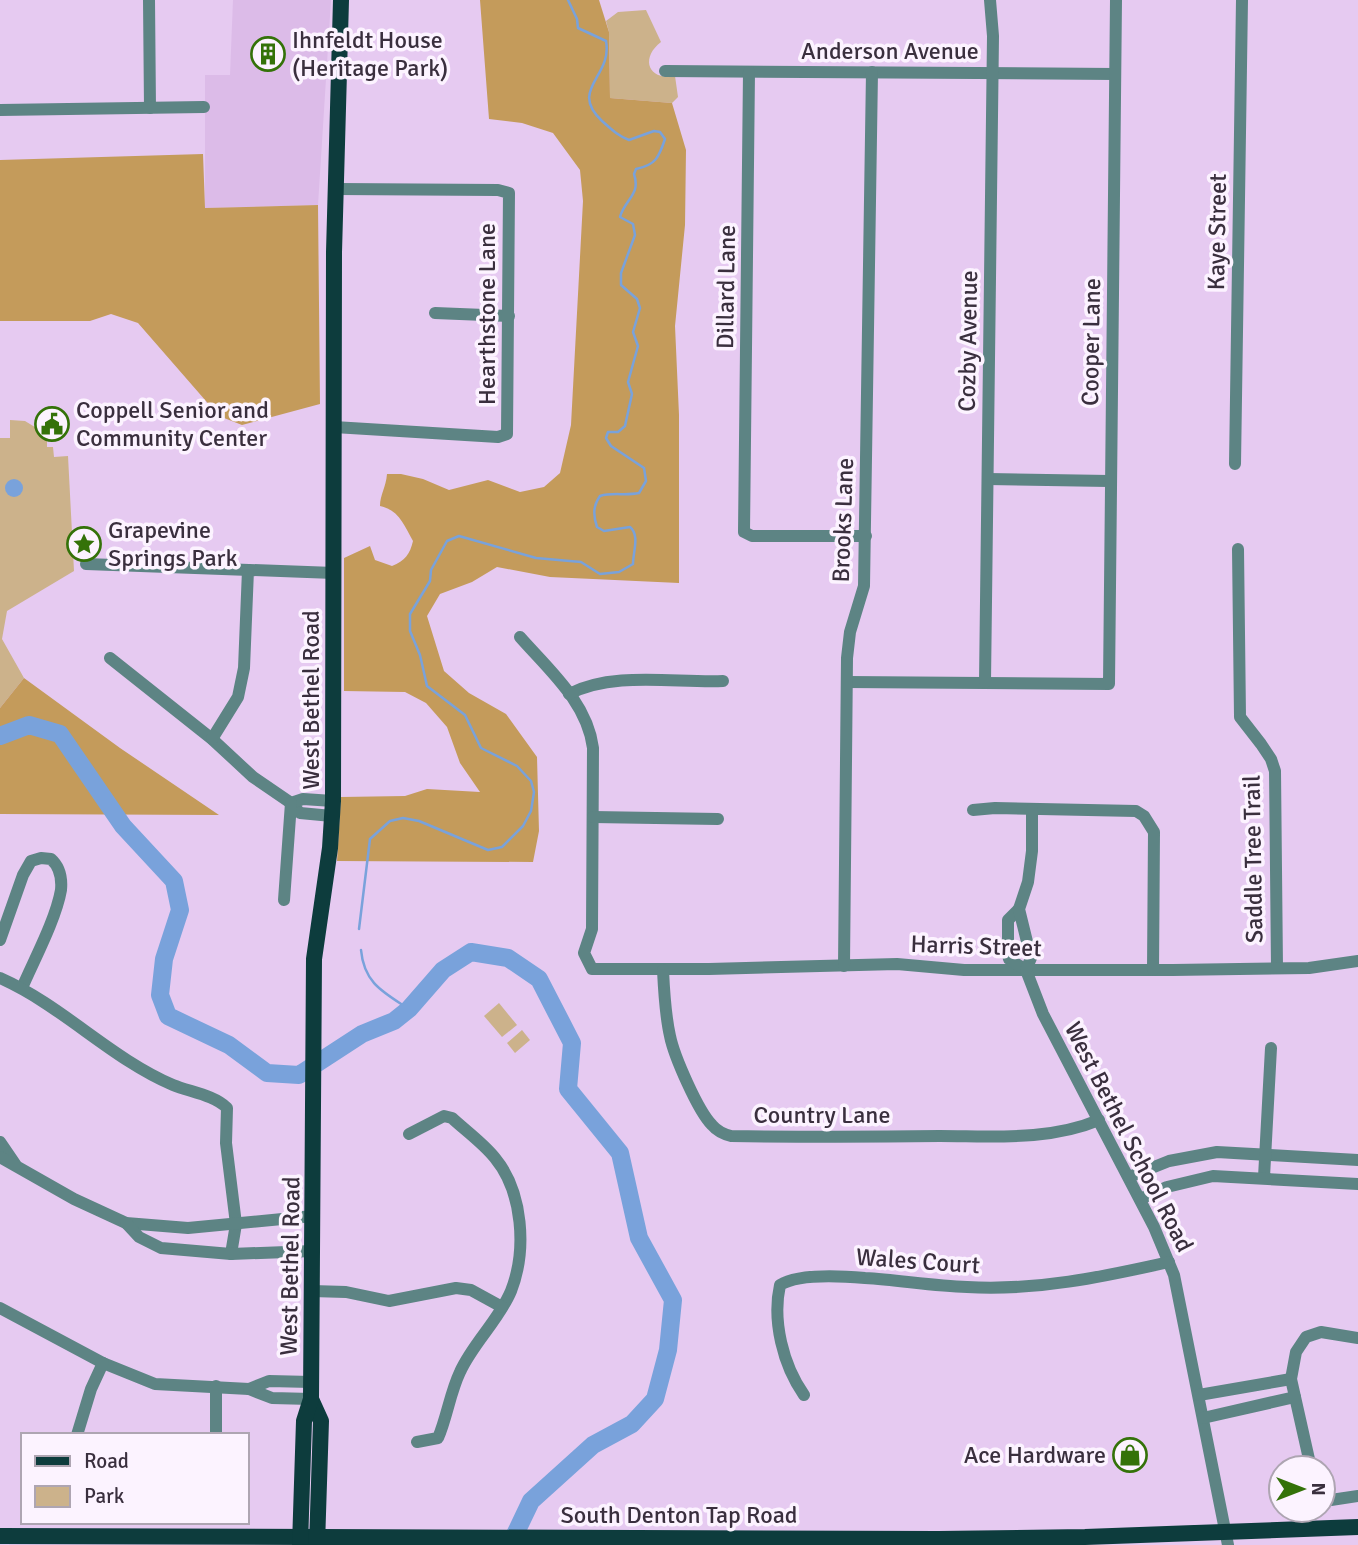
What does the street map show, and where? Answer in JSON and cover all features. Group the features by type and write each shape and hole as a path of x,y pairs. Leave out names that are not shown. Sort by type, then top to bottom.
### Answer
{"main road":[{"name":"West Bethel Road","path":"309,1540 321,1421 311,1399 313,1022 314,959 330,848 332,808 334,252 341,0"},
{"name":"South Denton Tap Road","path":"0,1536 60,1540 309,1540 472,1536 570,1537 604,1541 936,1542 1085,1537 1227,1538 1358,1527"}],"street":[{"path":"149,0 150,108"},
{"name":"Cozby Avenue","path":"985,682 993,71 990,0"},
{"name":"Cooper Lane","path":"985,682 1109,684 1116,0"},
{"name":"Kaye Street","path":"1235,464 1242,0"},
{"name":"Anderson Avenue","path":"666,71 993,71 1115,74"},
{"name":"Dillard Lane","path":"749,72 744,532 752,536 866,536"},
{"name":"Brooks Lane","path":"844,967 847,682 850,632 864,586 866,536 872,72"},
{"path":"0,110 204,107"},
{"name":"Hearthstone Lane","path":"334,427 498,437 507,434 509,316 509,193 498,190 337,189"},
{"path":"435,313 509,316"},
{"path":"988,479 1109,481"},
{"name":"Saddle Tree Trail","path":"1238,549 1240,718 1266,751 1275,771 1277,968"},
{"path":"86,564 334,573"},
{"path":"212,739 238,697 244,668 248,570"},
{"path":"520,637 577,702 591,732 593,817 719,819"},
{"path":"110,658 212,739 253,777 292,803 300,813 332,808"},
{"path":"569,694 612,680 723,681"},
{"path":"847,682 985,682"},
{"path":"284,900 292,803"},
{"path":"1019,909 1031,958 1026,970 1009,959 1008,920 1019,909 1028,883 1032,851 1032,808"},
{"path":"973,810 1032,808 1136,811 1150,822 1154,831 1153,970"},
{"name":"Harris Street","path":"593,817 592,929 584,953 592,969 663,970 897,964 964,970 1153,970 1309,968 1358,961"},
{"path":"0,940 23,875 31,861 51,859 59,869 61,889 22,988"},
{"name":"Country Lane","path":"663,970 673,1044 710,1124 731,1136 1040,1135 1078,1129 1099,1120"},
{"name":"West Bethel School Road","path":"1026,970 1043,1014 1140,1199 1179,1290 1227,1538"},
{"path":"0,978 22,988 123,1060 153,1077 220,1101 227,1108 226,1143 236,1224 231,1254"},
{"path":"1264,1177 1271,1048"},
{"path":"409,1134 443,1116 452,1118 494,1157 510,1181 518,1212 519,1257 511,1291 460,1372 447,1419 438,1438 417,1442"},
{"path":"0,1142 18,1167"},
{"path":"1129,1177 1195,1154 1231,1152 1358,1160"},
{"path":"0,1157 74,1199 126,1223 188,1228 313,1216"},
{"path":"1140,1199 1167,1186 1213,1176 1358,1184"},
{"path":"126,1223 139,1237 161,1248 231,1254 313,1251"},
{"name":"Wales Court","path":"804,1395 793,1379 782,1344 778,1297 780,1285 790,1279 849,1276 967,1287 1041,1286 1093,1279 1169,1262"},
{"path":"312,1291 346,1292 389,1301 456,1287 471,1290 502,1307"},
{"path":"0,1308 103,1363 155,1384 249,1389 272,1398 311,1399"},
{"path":"1308,1454 1291,1379 1296,1352 1306,1337 1321,1332 1358,1338"},
{"path":"78,1433 91,1389 103,1363"},
{"path":"1199,1395 1291,1379"},
{"path":"249,1389 269,1381 311,1382"},
{"path":"216,1386 216,1433"},
{"path":"1203,1418 1295,1397"},
{"path":"1337,1497 1358,1496"}],"shaded area":[{"path":"233,0 331,0 318,205 205,208 205,75 230,75"},
{"path":"480,0 599,0 609,32 610,98 672,103 686,150 685,225 675,326 679,415 679,583 550,577 497,567 472,582 440,594 427,616 444,671 469,693 506,714 537,757 539,831 533,862 337,861 341,797 405,796 427,789 480,792 460,763 447,727 426,703 405,692 344,691 344,558 370,546 375,560 392,566 406,556 413,541 396,515 380,506 387,474 423,479 449,490 488,480 520,492 544,487 560,473 571,425 583,201 580,170 553,133 522,123 489,119"},
{"path":"203,154 205,208 318,205 320,404 242,425 219,416 138,323 111,314 90,321 0,321 0,160"},
{"path":"24,678 219,815 0,814 0,708"}],"green space":[{"path":"646,10 661,42 654,48 649,61 650,67 658,75 675,76 678,97 672,103 610,98 609,32 606,21 618,12"},
{"name":"Grapevine Springs Park","path":"10,420 25,421 43,432 47,425 47,447 53,447 54,457 68,456 74,571 7,611 2,639 24,678 0,708 0,438 10,438"},
{"path":"499,1003 517,1025 502,1037 484,1016"},
{"path":"522,1030 530,1040 515,1053 507,1043"}],"water":[{"path":"14,479 20,482 23,488 20,494 14,497 8,494 5,488 8,482"}],"waterway":[{"path":"359,929 370,839 390,821 403,818 419,821 488,850 502,847 523,826 531,811 534,792 531,781 517,766 481,748 465,715 427,686 420,655 410,631 410,614 430,581 431,570 447,541 459,536 536,558 581,562 600,574 619,572 633,564 633,530 630,527 604,531 597,527 594,511 600,496 639,493 646,481 644,468 611,446 606,438 608,432 618,432 625,426 632,394 628,382 638,346 633,332 640,308 637,299 621,285 621,273 635,235 633,224 620,217 634,192 636,169 656,159 665,139 660,132 654,131 629,140 602,121 593,110 589,100 590,91 604,64 606,41 578,28 568,0"},
{"path":"0,736 29,725 60,734 123,826 174,881 180,910 164,959 160,995 168,1016 229,1045 267,1073 299,1075 362,1034 394,1021 409,1009 443,970 471,952 508,958 539,979 572,1043 568,1089 620,1153 639,1238 673,1300 668,1350 655,1399 632,1424 593,1445 531,1501 510,1545"},
{"path":"361,950 366,971 376,986 409,1009"}],"place":[{"name":"Ihnfeldt House (Heritage Park)","path":"268,54"},
{"name":"Coppell Senior and Community Center","path":"52,424"},
{"name":"Grapevine Springs Park","path":"84,544"},
{"name":"Ace Hardware","path":"1130,1455"}]}
